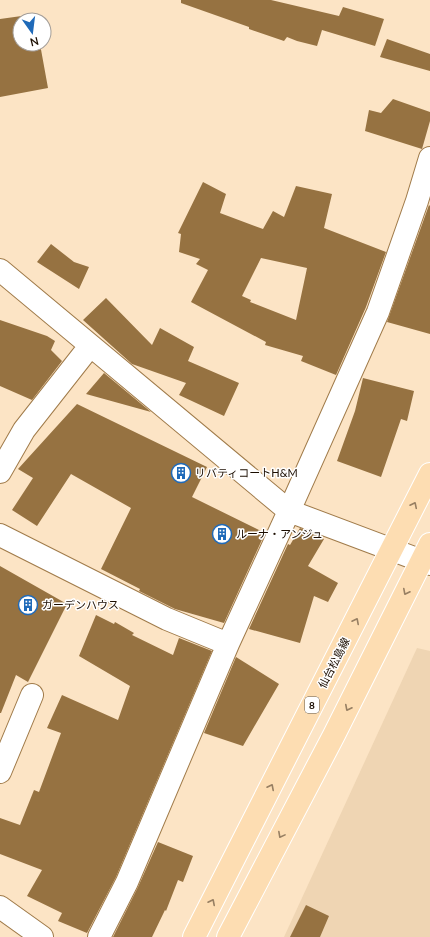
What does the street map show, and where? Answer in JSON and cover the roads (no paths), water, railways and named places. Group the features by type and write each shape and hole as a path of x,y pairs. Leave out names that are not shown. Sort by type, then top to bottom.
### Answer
{"main road":[{"name":"仙台松島線","path":"194,937 430,474"},
{"path":"228,937 427,556"}],"street":[{"path":"99,937 127,882 228,644 378,312 430,158"},
{"path":"0,270 289,511 392,550 427,556"},
{"path":"0,472 24,430 90,346"},
{"path":"0,535 167,619 228,644"},
{"path":"0,772 32,695"},
{"path":"0,907 42,937"}],"place":[{"name":"リバティコートH&M","path":"181,473"},
{"name":"ルーナ・アンジュ","path":"222,534"},
{"name":"ガーデンハウス","path":"28,605"}]}
